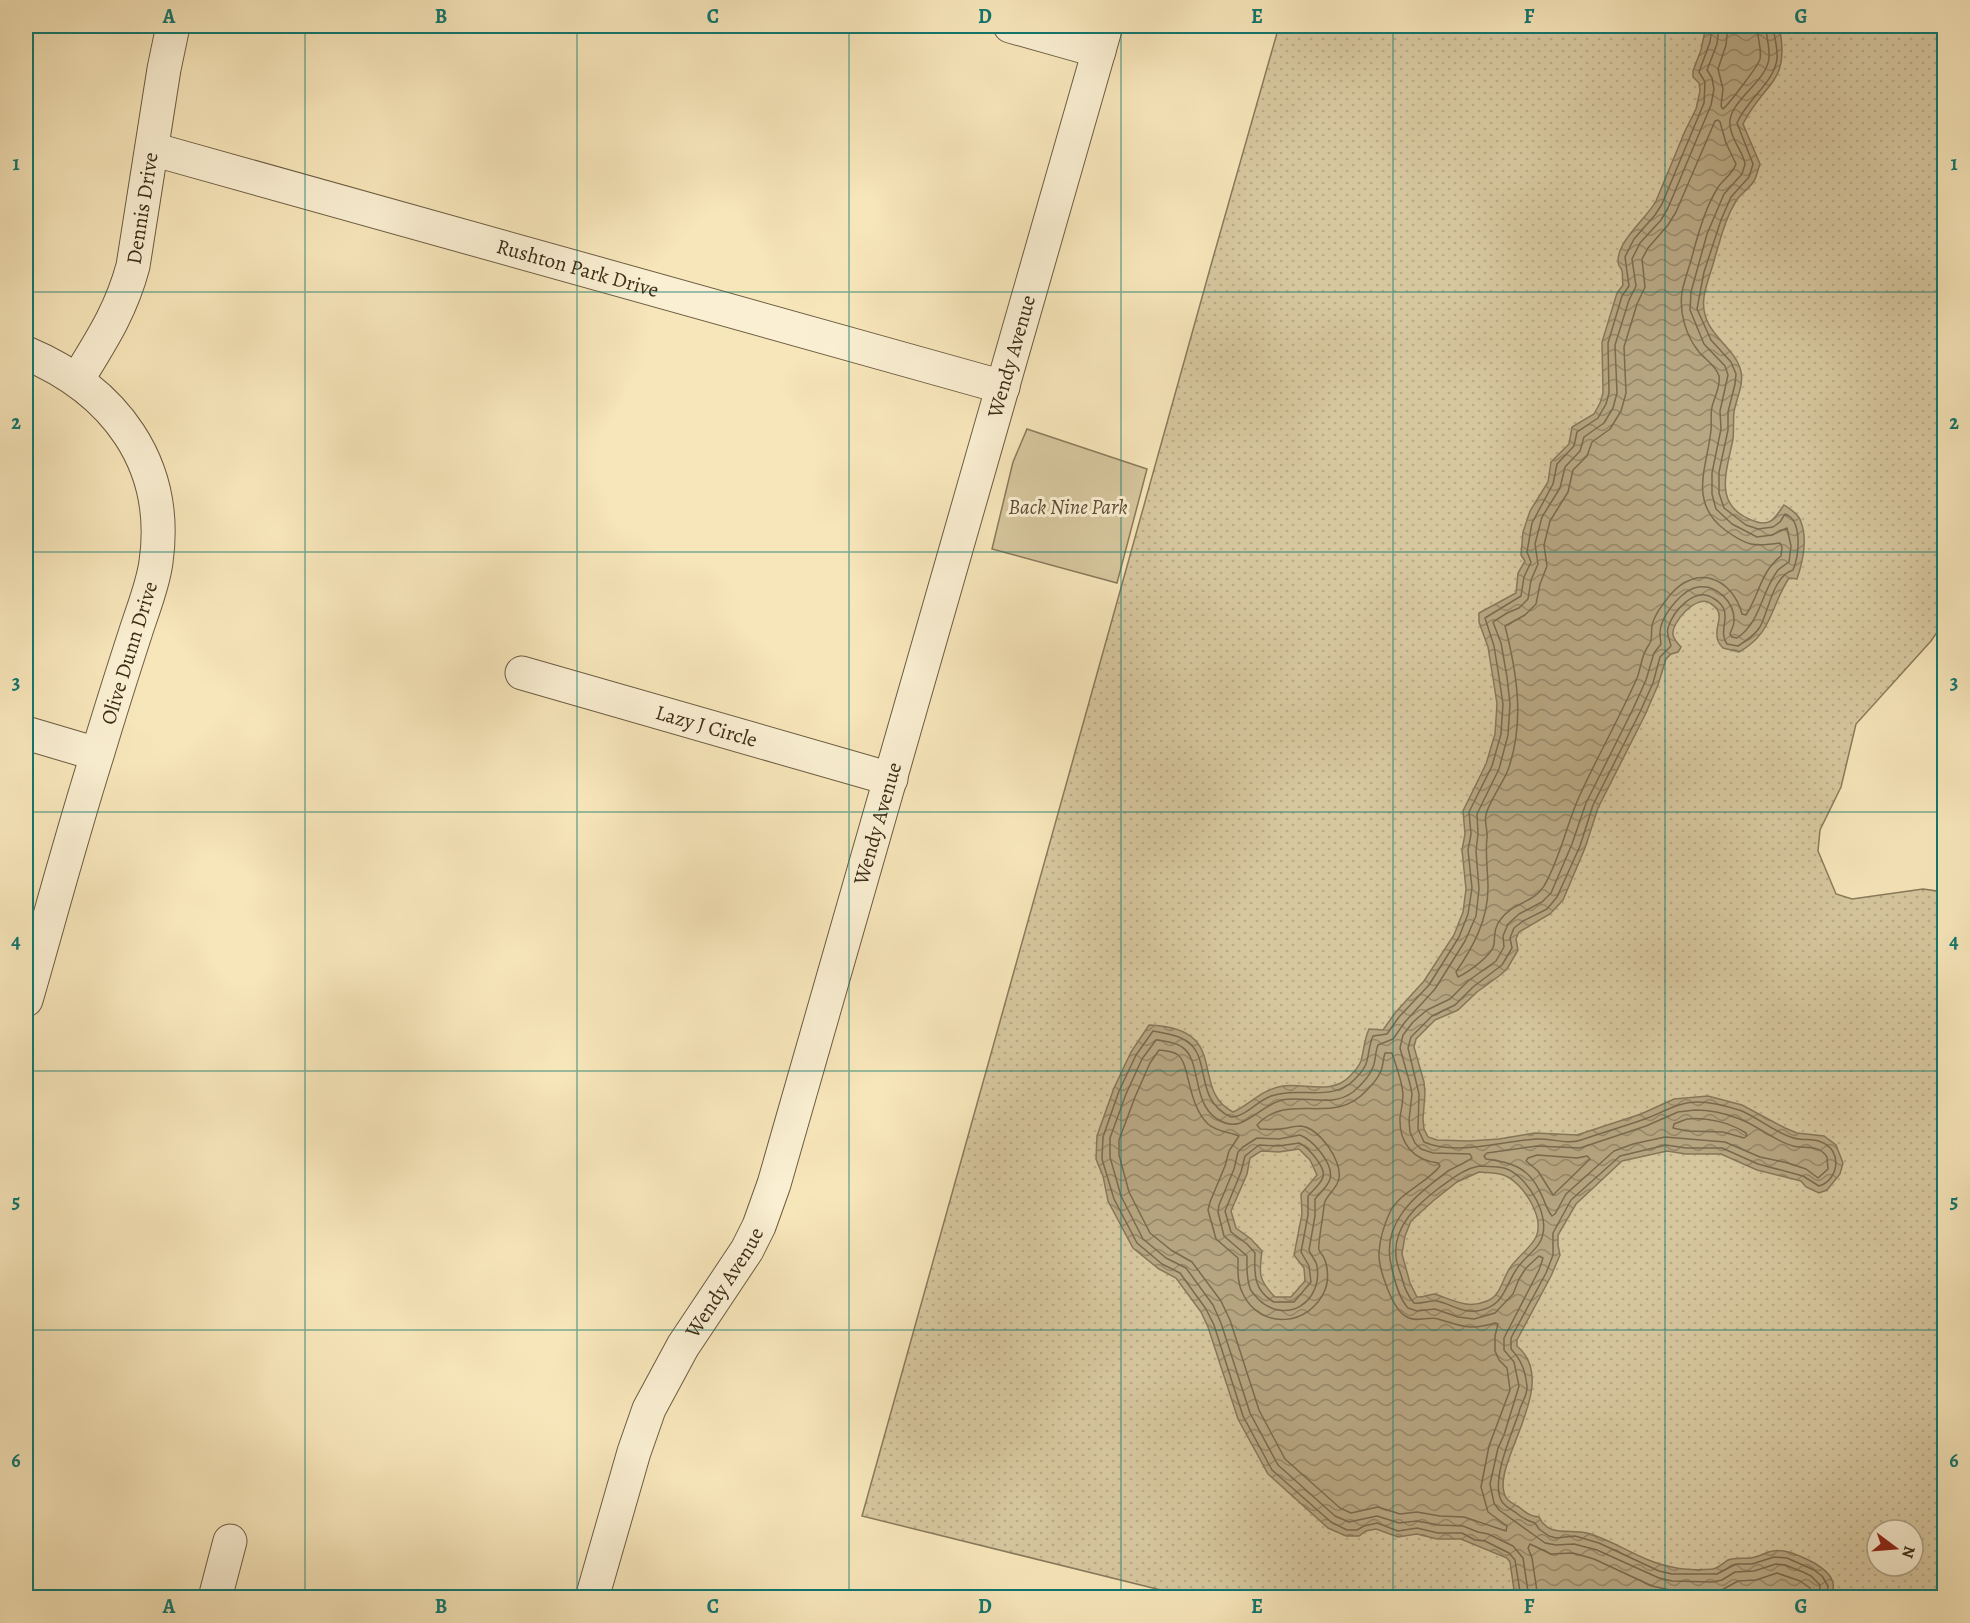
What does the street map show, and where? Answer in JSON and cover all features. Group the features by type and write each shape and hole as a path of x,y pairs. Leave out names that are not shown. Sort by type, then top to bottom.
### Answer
{"street":[{"name":"Dennis Drive","path":"77,380 109,329 128,287 173,26"},
{"path":"1010,26 1103,38"},
{"name":"Wendy Avenue","path":"592,1598 634,1452 649,1409 683,1346 747,1250 767,1206 1103,38"},
{"name":"Rushton Park Drive","path":"152,149 1003,387"},
{"name":"Olive Dunn Drive","path":"26,353 77,380 106,405 126,427 141,451 150,476 158,531 156,562 149,591 97,754 26,1000"},
{"name":"Lazy J Circle","path":"522,673 891,779"},
{"path":"26,734 97,754"},
{"path":"214,1598 230,1541"}],"green space":[{"path":"1279,26 1944,26 1944,622 1931,641 1856,724 1841,787 1820,830 1818,851 1836,894 1852,899 1923,889 1944,892 1944,1597 1189,1597 862,1516"},
{"name":"Back Nine Park","path":"1027,429 1147,469 1117,583 992,549 1013,462"}],"water":[{"path":"1706,26 1779,26 1782,60 1779,71 1743,124 1760,164 1754,181 1738,198 1726,222 1706,287 1704,310 1712,330 1738,363 1742,377 1734,412 1733,439 1727,465 1728,499 1733,508 1743,516 1757,522 1767,523 1784,505 1796,514 1800,519 1804,536 1804,550 1797,579 1789,578 1765,628 1750,645 1739,652 1723,648 1719,643 1717,631 1719,615 1710,603 1698,602 1680,617 1673,630 1673,635 1681,647 1678,652 1666,659 1645,715 1598,808 1585,848 1563,900 1550,914 1519,932 1516,939 1518,950 1507,969 1458,1010 1435,1020 1416,1039 1414,1047 1424,1082 1424,1129 1428,1137 1437,1140 1499,1139 1535,1133 1577,1135 1641,1114 1674,1099 1708,1096 1742,1105 1797,1133 1824,1136 1836,1145 1843,1163 1840,1174 1827,1190 1819,1193 1806,1187 1801,1181 1757,1170 1721,1154 1686,1154 1667,1151 1622,1161 1576,1204 1558,1235 1560,1255 1551,1276 1517,1340 1517,1346 1529,1363 1532,1382 1529,1404 1506,1468 1503,1485 1507,1499 1528,1514 1539,1517 1553,1530 1587,1533 1661,1564 1697,1570 1713,1569 1731,1559 1757,1557 1770,1552 1788,1552 1815,1563 1828,1574 1834,1589 1832,1598 1515,1597 1510,1562 1507,1558 1461,1539 1437,1539 1417,1534 1398,1537 1376,1529 1366,1531 1359,1536 1346,1536 1328,1528 1268,1474 1238,1419 1201,1312 1176,1278 1159,1269 1133,1248 1108,1201 1103,1176 1096,1159 1097,1136 1114,1088 1131,1052 1149,1025 1175,1029 1191,1037 1201,1048 1213,1089 1220,1102 1233,1112 1275,1088 1291,1085 1327,1087 1343,1082 1360,1063 1369,1029 1383,1030 1424,981 1454,935 1463,912 1466,889 1462,850 1465,834 1463,811 1486,764 1495,734 1497,704 1488,647 1479,622 1479,613 1516,593 1518,573 1525,561 1521,555 1523,532 1530,511 1548,482 1551,462 1569,444 1572,427 1594,414 1600,403 1603,393 1602,342 1617,293 1623,285 1622,271 1618,262 1619,254 1627,238 1656,201 1696,109 1700,91 1699,83 1693,77 1693,71 1701,50","holes":["1299,1149 1310,1160 1317,1175 1301,1194 1302,1214 1294,1255 1304,1268 1305,1281 1291,1297 1275,1297 1265,1286 1261,1276 1262,1251 1236,1228 1231,1211 1247,1174 1250,1158 1261,1151 1279,1152","1479,1172 1503,1175 1519,1186 1535,1211 1538,1220 1536,1237 1507,1272 1501,1287 1492,1299 1470,1304 1435,1294 1417,1297 1410,1283 1402,1254 1405,1236 1411,1221 1457,1182"]}]}
